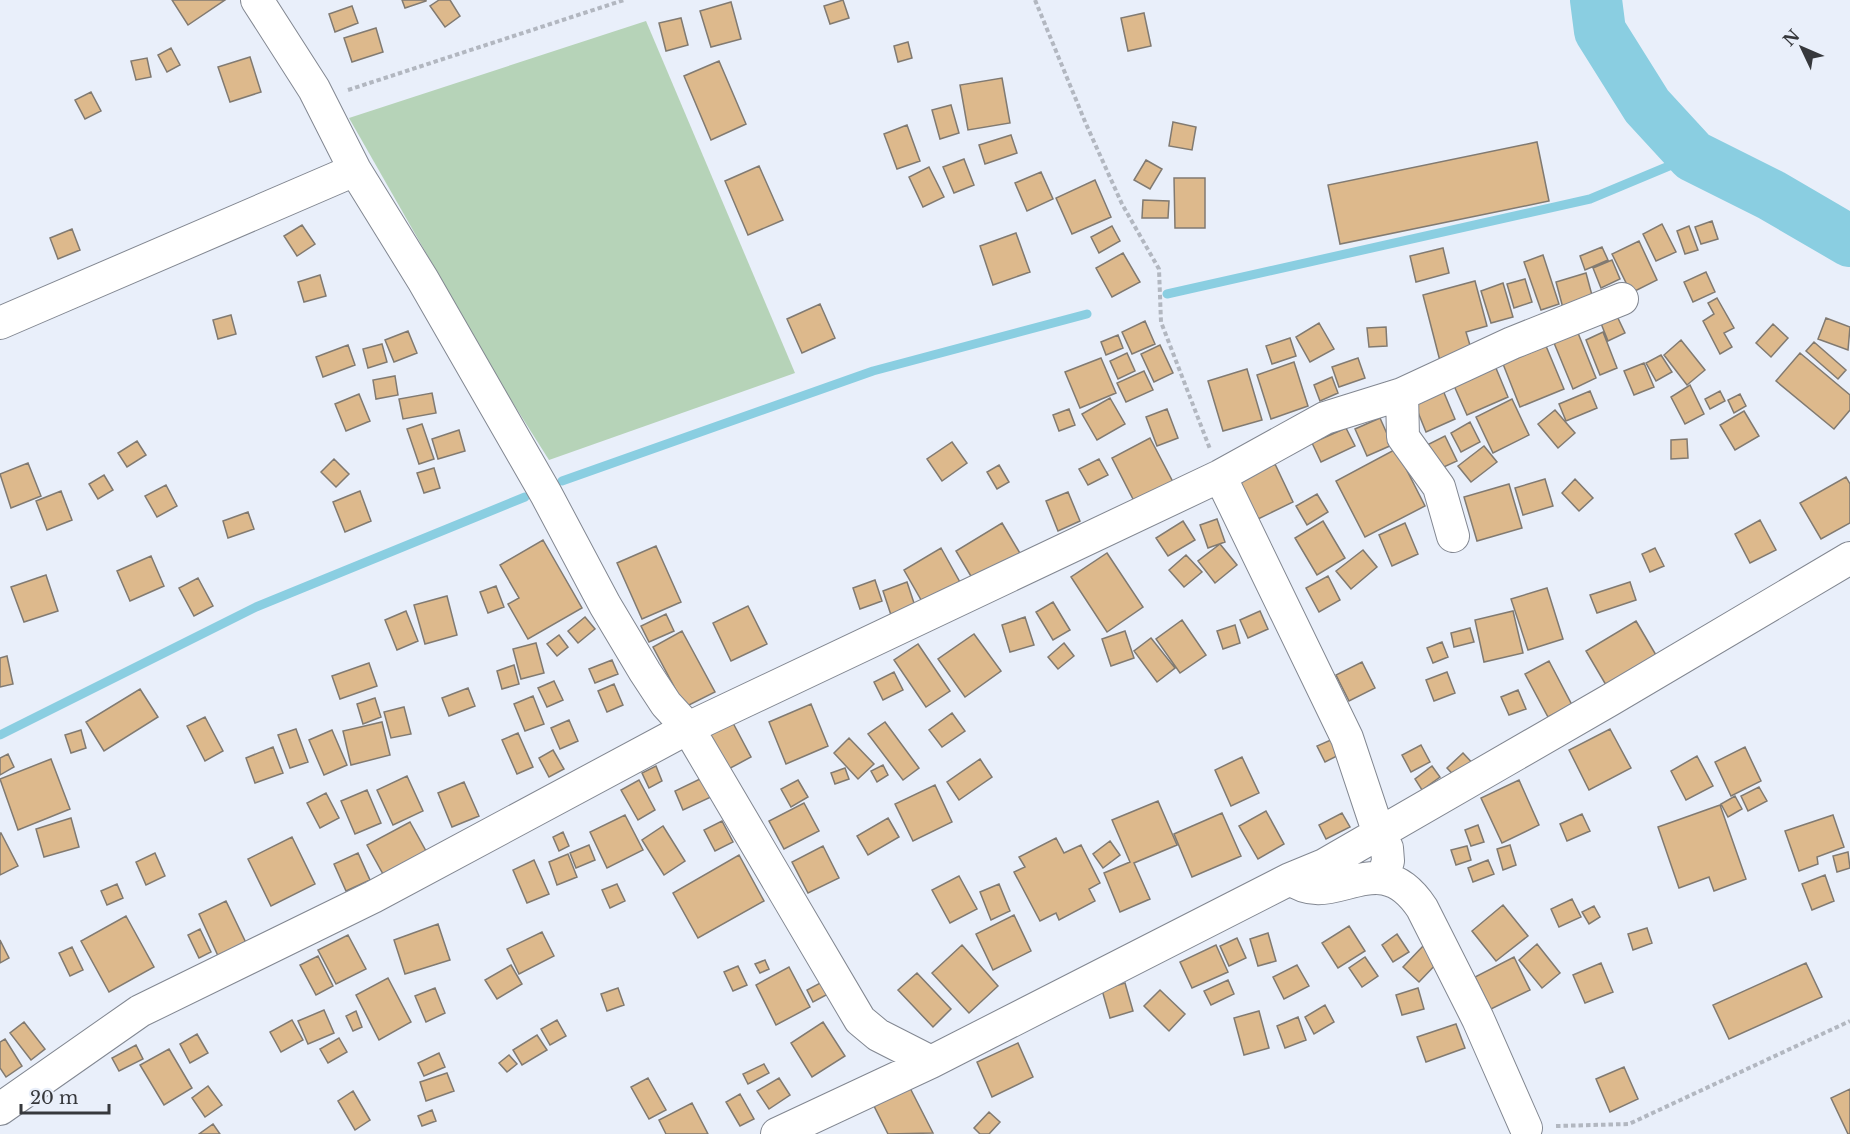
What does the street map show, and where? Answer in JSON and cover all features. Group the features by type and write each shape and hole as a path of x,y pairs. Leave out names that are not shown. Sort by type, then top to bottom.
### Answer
{"street":[{"path":"256,0 319,99 355,170 429,290 645,672 666,704 687,728 860,1020 878,1035 931,1062"},
{"path":"0,322 355,170"},
{"path":"0,1109 140,1011 373,897 687,728 1220,477 1325,418 1402,394 1512,344 1622,299"},
{"path":"1402,394 1403,437 1439,487 1453,536"},
{"path":"1220,477 1347,738 1388,854 1383,878"},
{"path":"777,1134 931,1062 1290,879 1332,860 1378,831 1610,700 1850,558"},
{"path":"1290,879 1308,888 1383,878 1401,884 1422,908 1478,1019 1526,1128"}],"path":[{"path":"319,99 624,0"},
{"path":"1035,0 1122,204 1159,269 1161,322 1220,477"},
{"path":"1526,1128 1629,1124 1850,1021"}],"green space":[{"path":"646,21 795,373 549,460 499,381 349,118"}],"building":[{"path":"172,0 225,0 188,25"},
{"path":"402,0 426,0 426,1 405,8"},
{"path":"439,0 450,0 460,16 445,27 430,6"},
{"path":"843,0 849,18 830,24 824,6"},
{"path":"731,2 741,39 711,47 700,11"},
{"path":"352,6 358,23 335,32 329,14"},
{"path":"1144,13 1151,46 1128,51 1121,18"},
{"path":"681,18 688,45 666,51 659,23"},
{"path":"376,28 383,52 352,62 344,38"},
{"path":"908,42 912,58 898,62 894,46"},
{"path":"171,48 180,65 167,72 158,55"},
{"path":"250,57 261,92 230,102 218,67"},
{"path":"147,58 151,77 136,80 131,61"},
{"path":"719,61 746,124 711,140 684,76"},
{"path":"1002,78 1010,123 968,130 960,85"},
{"path":"91,92 101,111 85,119 75,100"},
{"path":"951,105 959,133 940,139 932,110"},
{"path":"1173,122 1196,127 1192,150 1169,146"},
{"path":"907,125 920,161 897,169 884,134"},
{"path":"1011,135 1017,153 985,164 979,145"},
{"path":"1537,142 1549,201 1340,244 1328,185"},
{"path":"964,159 974,185 954,193 943,167"},
{"path":"1146,160 1162,169 1150,189 1134,180"},
{"path":"759,166 783,220 748,235 725,181"},
{"path":"929,167 944,197 923,207 909,177"},
{"path":"1041,172 1053,199 1027,211 1015,183"},
{"path":"1174,178 1205,178 1205,228 1175,228"},
{"path":"1095,180 1111,217 1072,234 1056,198"},
{"path":"1143,200 1169,201 1168,218 1142,218"},
{"path":"1712,221 1718,239 1701,244 1695,227"},
{"path":"1662,224 1676,252 1656,261 1643,234"},
{"path":"302,225 315,244 297,256 284,236"},
{"path":"1112,226 1120,241 1099,253 1091,237"},
{"path":"1689,226 1698,250 1685,254 1677,231"},
{"path":"72,229 80,250 58,259 50,238"},
{"path":"1016,233 1030,272 993,285 980,246"},
{"path":"1639,241 1657,280 1631,293 1612,254"},
{"path":"1602,247 1608,260 1585,270 1580,256"},
{"path":"1443,248 1449,273 1416,282 1410,256"},
{"path":"1123,253 1140,282 1112,297 1096,268"},
{"path":"1543,255 1559,304 1541,310 1524,262"},
{"path":"1612,260 1620,279 1601,288 1593,268"},
{"path":"1706,272 1715,292 1693,302 1684,282"},
{"path":"1586,273 1593,299 1563,308 1556,282"},
{"path":"320,275 326,296 304,302 298,282"},
{"path":"1525,279 1532,302 1514,308 1507,284"},
{"path":"1475,281 1487,326 1466,332 1472,352 1440,361 1423,295"},
{"path":"1503,283 1513,317 1491,323 1481,291"},
{"path":"1717,298 1734,328 1724,333 1732,347 1720,354 1703,321 1714,314 1708,303"},
{"path":"820,304 835,338 802,353 787,319"},
{"path":"1616,314 1625,333 1608,341 1600,321"},
{"path":"231,315 236,334 218,339 213,320"},
{"path":"1826,318 1850,327 1848,350 1818,339"},
{"path":"1145,321 1155,344 1132,354 1122,332"},
{"path":"1319,323 1334,349 1310,362 1296,337"},
{"path":"1773,324 1788,338 1771,357 1756,343"},
{"path":"1386,327 1387,346 1369,347 1367,328"},
{"path":"408,331 417,353 394,362 385,340"},
{"path":"1603,332 1617,368 1600,375 1586,340"},
{"path":"1578,333 1596,378 1573,389 1554,343"},
{"path":"1118,335 1123,348 1106,355 1101,342"},
{"path":"1290,338 1296,356 1272,364 1266,346"},
{"path":"1681,340 1705,370 1687,385 1664,355"},
{"path":"1814,342 1846,370 1838,379 1806,351"},
{"path":"382,344 387,362 368,368 363,349"},
{"path":"348,345 355,365 323,377 316,357"},
{"path":"1160,345 1173,373 1154,382 1141,354"},
{"path":"1546,346 1564,389 1520,407 1503,364"},
{"path":"1127,353 1135,371 1118,379 1110,361"},
{"path":"1800,353 1850,395 1850,410 1834,429 1776,381"},
{"path":"1661,355 1672,372 1656,381 1646,363"},
{"path":"1101,358 1116,393 1080,408 1065,372"},
{"path":"1358,358 1365,378 1339,387 1332,367"},
{"path":"1493,361 1508,397 1467,415 1451,379"},
{"path":"1294,362 1308,406 1271,419 1257,375"},
{"path":"1644,363 1654,387 1634,395 1624,371"},
{"path":"1247,369 1262,420 1223,431 1208,381"},
{"path":"1144,371 1153,390 1126,402 1117,383"},
{"path":"395,376 398,395 376,399 373,380"},
{"path":"1332,377 1338,393 1320,401 1314,385"},
{"path":"1690,385 1704,414 1685,424 1671,397"},
{"path":"1442,388 1455,419 1426,432 1413,400"},
{"path":"1590,391 1597,408 1566,421 1559,404"},
{"path":"1720,391 1725,401 1710,409 1705,399"},
{"path":"432,393 436,413 403,419 399,399"},
{"path":"359,394 370,421 346,431 335,404"},
{"path":"1740,394 1746,406 1734,413 1728,400"},
{"path":"1110,398 1125,424 1097,440 1082,414"},
{"path":"1512,399 1529,435 1493,453 1476,417"},
{"path":"1069,409 1075,425 1059,431 1053,415"},
{"path":"1167,409 1178,438 1157,446 1146,417"},
{"path":"1555,410 1575,433 1558,448 1538,424"},
{"path":"1744,411 1759,436 1735,450 1720,425"},
{"path":"1380,418 1392,445 1367,456 1355,429"},
{"path":"1470,422 1480,442 1461,452 1451,433"},
{"path":"422,424 434,459 419,464 407,429"},
{"path":"1346,428 1355,446 1321,462 1312,443"},
{"path":"459,430 465,451 438,459 432,439"},
{"path":"1445,436 1457,461 1435,471 1423,447"},
{"path":"1150,438 1173,482 1135,503 1112,458"},
{"path":"1687,439 1688,458 1671,459 1671,440"},
{"path":"137,441 146,455 127,467 118,453"},
{"path":"952,442 967,463 942,481 927,459"},
{"path":"1484,446 1497,462 1471,482 1458,466"},
{"path":"1396,449 1425,506 1365,537 1336,481"},
{"path":"334,459 349,474 336,487 321,472"},
{"path":"1099,459 1108,475 1088,485 1079,469"},
{"path":"28,463 41,496 11,508 0,474"},
{"path":"1275,464 1293,502 1254,521 1235,483"},
{"path":"999,465 1009,482 997,489 987,472"},
{"path":"434,468 440,488 424,493 417,473"},
{"path":"104,475 113,490 98,499 89,484"},
{"path":"1846,477 1850,484 1850,523 1821,539 1800,503"},
{"path":"1545,479 1553,506 1523,515 1515,488"},
{"path":"1575,479 1593,498 1579,511 1562,493"},
{"path":"1509,484 1522,528 1477,541 1464,497"},
{"path":"166,485 177,506 157,517 145,496"},
{"path":"61,491 72,520 47,530 36,501"},
{"path":"360,491 371,521 345,532 333,502"},
{"path":"1068,492 1080,521 1058,531 1046,501"},
{"path":"1317,494 1328,512 1307,525 1296,506"},
{"path":"248,512 254,529 228,538 223,521"},
{"path":"1217,519 1225,542 1208,548 1200,525"},
{"path":"1760,520 1776,550 1750,563 1735,534"},
{"path":"1183,521 1195,540 1168,556 1156,538"},
{"path":"1323,521 1345,558 1317,575 1295,538"},
{"path":"1002,523 1021,555 975,583 956,551"},
{"path":"1405,523 1418,554 1392,566 1379,535"},
{"path":"543,540 582,608 528,639 508,604 519,598 500,565"},
{"path":"1220,544 1237,565 1215,583 1198,561"},
{"path":"656,546 681,602 642,619 617,563"},
{"path":"941,548 961,584 924,605 904,570"},
{"path":"1655,548 1664,566 1650,572 1642,554"},
{"path":"1363,550 1377,567 1351,589 1336,571"},
{"path":"1107,553 1143,607 1107,632 1071,577"},
{"path":"1186,555 1202,572 1184,587 1169,570"},
{"path":"151,556 164,586 130,601 117,571"},
{"path":"46,575 58,611 24,622 11,587"},
{"path":"1328,576 1340,600 1319,612 1306,588"},
{"path":"198,578 213,606 194,616 179,588"},
{"path":"875,580 882,601 860,609 853,588"},
{"path":"907,582 915,606 891,615 883,591"},
{"path":"1630,582 1636,600 1597,613 1590,595"},
{"path":"496,586 504,607 488,613 480,592"},
{"path":"1547,588 1563,639 1528,650 1511,599"},
{"path":"447,596 457,635 425,644 414,605"},
{"path":"1053,602 1070,630 1053,640 1036,612"},
{"path":"748,606 767,644 731,661 713,623"},
{"path":"406,611 418,641 397,650 385,620"},
{"path":"1260,611 1268,629 1248,638 1240,620"},
{"path":"1513,611 1523,653 1484,662 1475,620"},
{"path":"666,614 674,631 649,642 641,626"},
{"path":"585,617 595,629 578,643 568,631"},
{"path":"1025,617 1034,645 1010,652 1002,625"},
{"path":"1182,620 1206,655 1180,673 1156,639"},
{"path":"1636,621 1656,655 1606,685 1586,651"},
{"path":"1235,625 1240,643 1223,649 1217,631"},
{"path":"1470,628 1474,642 1454,647 1451,633"},
{"path":"682,631 715,692 685,707 653,647"},
{"path":"1125,631 1134,658 1111,666 1102,639"},
{"path":"974,634 1001,671 965,697 938,659"},
{"path":"559,635 568,647 557,656 547,644"},
{"path":"1151,638 1175,668 1157,682 1134,651"},
{"path":"1442,642 1448,657 1433,663 1427,648"},
{"path":"536,643 544,673 521,679 513,649"},
{"path":"1064,643 1074,656 1058,669 1048,657"},
{"path":"918,644 950,691 926,707 894,660"},
{"path":"7,656 13,684 0,687 0,658"},
{"path":"612,660 618,674 595,683 589,669"},
{"path":"1549,661 1572,705 1548,717 1525,674"},
{"path":"1362,662 1375,688 1349,701 1336,675"},
{"path":"369,663 377,686 340,699 332,676"},
{"path":"514,665 519,684 502,689 497,671"},
{"path":"894,672 903,690 883,700 874,682"},
{"path":"1447,672 1455,693 1434,701 1426,680"},
{"path":"554,681 563,700 547,707 538,688"},
{"path":"614,684 623,705 607,712 598,691"},
{"path":"468,688 475,706 449,716 442,698"},
{"path":"140,689 158,717 104,751 86,722"},
{"path":"1518,690 1526,709 1509,715 1501,697"},
{"path":"533,696 544,724 525,731 514,704"},
{"path":"375,698 381,717 363,724 357,704"},
{"path":"811,704 828,746 786,764 769,722"},
{"path":"404,707 411,734 391,738 384,712"},
{"path":"952,713 965,731 942,747 929,730"},
{"path":"205,717 223,751 205,761 187,726"},
{"path":"569,720 578,741 560,749 551,728"},
{"path":"382,722 390,755 351,765 343,731"},
{"path":"885,722 919,768 903,780 868,734"},
{"path":"733,723 751,757 723,772 706,737"},
{"path":"296,729 308,762 290,768 278,735"},
{"path":"1610,729 1631,768 1589,790 1569,750"},
{"path":"81,730 86,748 71,753 65,735"},
{"path":"332,730 347,765 324,775 309,740"},
{"path":"518,733 533,767 517,774 502,740"},
{"path":"849,738 874,764 858,779 834,753"},
{"path":"1333,739 1341,754 1325,762 1317,746"},
{"path":"1421,745 1430,762 1411,772 1402,755"},
{"path":"273,747 283,773 255,783 246,758"},
{"path":"1745,747 1761,781 1731,796 1715,762"},
{"path":"553,750 564,769 549,777 539,758"},
{"path":"1463,753 1477,768 1461,783 1447,768"},
{"path":"8,754 14,767 0,775 0,758"},
{"path":"1697,756 1713,786 1686,800 1671,771"},
{"path":"1242,757 1259,793 1231,806 1215,770"},
{"path":"51,759 70,809 18,830 0,779"},
{"path":"980,759 992,777 959,800 947,782"},
{"path":"883,765 888,775 877,782 871,771"},
{"path":"656,766 662,781 649,788 642,773"},
{"path":"1432,766 1440,777 1422,790 1415,779"},
{"path":"845,768 849,779 835,784 831,773"},
{"path":"407,776 423,811 393,825 377,790"},
{"path":"702,778 711,797 683,810 675,791"},
{"path":"639,780 655,810 638,820 621,790"},
{"path":"798,780 808,797 791,807 781,789"},
{"path":"1519,780 1539,825 1502,843 1481,798"},
{"path":"464,782 479,816 452,827 438,793"},
{"path":"935,785 952,822 913,841 895,804"},
{"path":"1759,787 1767,801 1748,811 1741,796"},
{"path":"367,790 381,823 355,834 341,801"},
{"path":"326,793 339,818 320,828 307,803"},
{"path":"1735,796 1742,809 1728,817 1721,804"},
{"path":"1158,801 1177,845 1134,863 1150,899 1120,912 1104,873 1130,862 1112,820"},
{"path":"804,803 819,831 784,849 769,821"},
{"path":"1720,805 1746,879 1714,891 1709,877 1679,888 1658,827"},
{"path":"1266,811 1284,844 1258,859 1239,826"},
{"path":"1222,813 1241,856 1192,877 1174,834"},
{"path":"1342,813 1350,827 1326,839 1319,825"},
{"path":"1582,814 1590,831 1567,841 1560,824"},
{"path":"625,815 643,850 607,868 590,832"},
{"path":"1833,815 1844,847 1817,857 1818,864 1799,871 1785,831"},
{"path":"71,818 79,847 44,857 36,829"},
{"path":"888,818 899,837 868,855 857,836"},
{"path":"722,821 733,842 715,851 704,830"},
{"path":"410,822 426,851 383,874 367,845"},
{"path":"1478,825 1484,842 1471,846 1465,830"},
{"path":"663,826 685,861 664,875 642,840"},
{"path":"563,832 569,846 559,851 553,837"},
{"path":"0,833 18,866 0,875"},
{"path":"292,837 315,884 271,906 248,859"},
{"path":"1056,838 1064,853 1081,845 1100,883 1089,889 1095,901 1059,920 1056,913 1040,921 1014,872 1025,867 1019,857"},
{"path":"1110,841 1120,855 1103,868 1093,854"},
{"path":"589,845 595,860 576,868 570,853"},
{"path":"1510,845 1516,865 1503,870 1497,849"},
{"path":"823,846 839,878 808,893 792,862"},
{"path":"1467,846 1471,860 1456,865 1451,850"},
{"path":"1848,852 1850,868 1837,872 1833,856"},
{"path":"155,853 165,876 146,885 136,862"},
{"path":"358,853 370,880 346,891 334,864"},
{"path":"568,854 577,877 557,885 549,862"},
{"path":"739,855 764,901 698,938 673,893"},
{"path":"534,860 549,894 527,903 513,870"},
{"path":"1488,860 1494,874 1473,882 1468,868"},
{"path":"1825,875 1834,901 1812,910 1802,884"},
{"path":"959,876 977,909 950,923 932,890"},
{"path":"117,884 123,898 107,905 101,891"},
{"path":"617,884 625,901 610,908 602,890"},
{"path":"999,884 1010,911 991,920 980,892"},
{"path":"1572,899 1581,917 1559,927 1551,909"},
{"path":"226,901 247,945 219,958 199,914"},
{"path":"1503,905 1528,936 1496,961 1472,931"},
{"path":"1594,906 1600,917 1589,924 1582,912"},
{"path":"1014,915 1031,951 993,970 976,934"},
{"path":"126,916 154,967 109,992 81,941"},
{"path":"438,924 450,960 405,974 394,940"},
{"path":"1349,926 1365,951 1338,968 1322,943"},
{"path":"1647,928 1652,943 1633,950 1628,934"},
{"path":"200,929 211,952 199,958 188,935"},
{"path":"542,932 554,956 519,974 507,949"},
{"path":"1268,933 1276,961 1258,966 1250,939"},
{"path":"1397,934 1409,952 1393,962 1382,945"},
{"path":"348,935 366,969 336,984 318,950"},
{"path":"1237,938 1246,958 1229,966 1220,946"},
{"path":"0,940 9,958 0,963"},
{"path":"1537,944 1560,973 1542,988 1519,960"},
{"path":"962,945 998,986 969,1013 932,973"},
{"path":"1216,945 1228,972 1192,988 1180,962"},
{"path":"1424,945 1440,960 1419,982 1403,967"},
{"path":"72,947 83,970 70,976 59,953"},
{"path":"318,956 333,986 316,995 300,965"},
{"path":"1365,957 1378,976 1362,987 1349,968"},
{"path":"1514,957 1530,990 1491,1009 1475,977"},
{"path":"765,960 769,969 760,973 755,964"},
{"path":"1601,963 1613,992 1585,1003 1573,975"},
{"path":"1806,963 1822,997 1729,1039 1713,1005"},
{"path":"511,965 522,984 497,999 485,980"},
{"path":"1297,965 1309,986 1284,999 1273,977"},
{"path":"738,966 747,985 733,991 724,972"},
{"path":"789,967 810,1007 776,1025 756,985"},
{"path":"917,973 951,1009 933,1027 898,990"},
{"path":"388,978 411,1022 379,1040 356,995"},
{"path":"1228,980 1234,994 1211,1005 1204,991"},
{"path":"824,981 830,993 813,1002 807,990"},
{"path":"1125,983 1133,1011 1110,1018 1102,990"},
{"path":"435,988 445,1013 426,1022 415,996"},
{"path":"618,988 624,1005 607,1011 601,994"},
{"path":"1418,988 1424,1009 1402,1015 1396,995"},
{"path":"1160,990 1185,1014 1169,1031 1144,1006"},
{"path":"1325,1005 1334,1022 1314,1034 1305,1017"},
{"path":"324,1010 334,1033 308,1044 298,1021"},
{"path":"356,1011 362,1027 353,1031 346,1016"},
{"path":"1259,1011 1269,1048 1244,1055 1234,1018"},
{"path":"1298,1017 1306,1040 1285,1048 1277,1026"},
{"path":"292,1020 303,1040 281,1052 270,1032"},
{"path":"557,1020 566,1036 550,1045 541,1029"},
{"path":"24,1022 45,1049 31,1060 10,1033"},
{"path":"823,1022 845,1056 812,1077 791,1043"},
{"path":"1456,1024 1465,1048 1426,1062 1417,1037"},
{"path":"197,1034 208,1053 190,1063 180,1044"},
{"path":"537,1035 547,1050 522,1065 513,1050"},
{"path":"339,1038 347,1052 328,1063 320,1049"},
{"path":"5,1039 22,1066 6,1077 0,1068 0,1042"},
{"path":"1018,1043 1033,1077 992,1097 977,1062"},
{"path":"136,1045 143,1059 119,1071 112,1058"},
{"path":"169,1049 192,1088 164,1105 140,1065"},
{"path":"439,1053 445,1067 424,1076 418,1063"},
{"path":"509,1055 517,1064 507,1072 499,1063"},
{"path":"764,1064 769,1073 748,1084 743,1074"},
{"path":"1624,1067 1638,1099 1610,1112 1596,1079"},
{"path":"447,1073 454,1091 426,1101 420,1082"},
{"path":"648,1078 666,1110 649,1119 631,1087"},
{"path":"779,1078 790,1095 769,1109 757,1091"},
{"path":"208,1086 222,1105 205,1117 192,1098"},
{"path":"909,1086 933,1133 888,1134 873,1104"},
{"path":"1850,1089 1850,1134 1848,1134 1831,1098"},
{"path":"353,1091 370,1120 355,1130 338,1101"},
{"path":"740,1094 754,1119 740,1126 726,1102"},
{"path":"692,1103 708,1134 666,1134 659,1120"},
{"path":"432,1110 436,1121 422,1126 418,1116"},
{"path":"989,1112 1000,1122 989,1134 980,1134 974,1128"},
{"path":"213,1124 220,1134 199,1134"}],"waterway":[{"path":"1596,0 1600,31 1647,106 1693,156 1771,195 1850,241"},
{"path":"1167,294 1590,199 1693,156"},
{"path":"562,481 873,371 1087,314"},
{"path":"0,735 256,607 525,497"}]}
